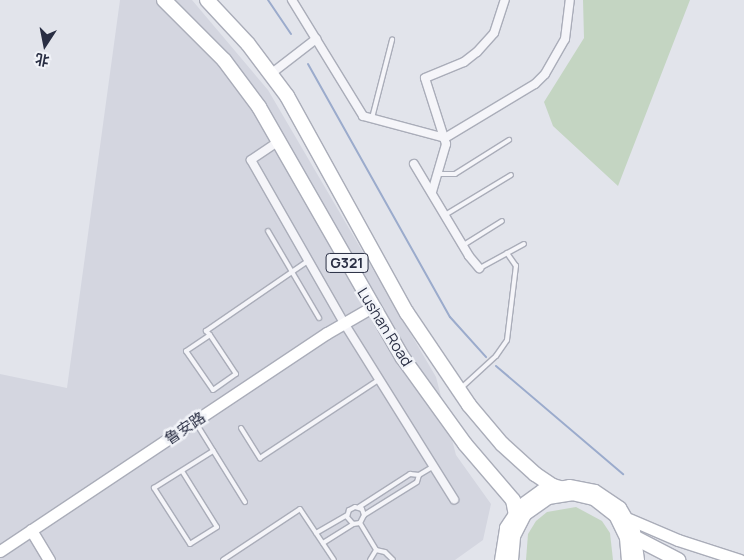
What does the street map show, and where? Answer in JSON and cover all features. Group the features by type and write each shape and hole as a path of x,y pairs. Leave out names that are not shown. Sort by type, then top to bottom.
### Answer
{"highway":[{"name":"Lushan Road","path":"164,0 224,60 259,107 372,307 444,415 506,491 516,509"},
{"name":"Lushan Road","path":"207,0 272,73 301,119 407,313 459,390 502,444 553,486 608,506 631,531"},
{"path":"514,531 524,514 539,502 557,494 577,494"},
{"path":"511,560 516,509"},
{"path":"629,560 631,531 678,560"}],"street":[{"path":"292,0 360,113 372,120 445,138 535,84 545,74 566,39 570,0"},
{"path":"432,192 438,174 445,138 425,78 464,62 482,47 494,33 505,0"},
{"path":"272,73 316,39"},
{"path":"279,141 251,160 344,323 454,499"},
{"path":"414,164 462,246 479,268"},
{"name":"鲁安路","path":"0,551 344,323 372,307"},
{"path":"500,560 502,534 516,509 535,493 553,486 574,485 595,490 613,500 631,531 638,560"},
{"path":"31,530 49,560"},
{"path":"631,531 678,540 740,560"}],"lane":[{"path":"372,120 392,40"},
{"path":"438,174 455,174 509,140"},
{"path":"445,214 511,175"},
{"path":"462,246 502,221"},
{"path":"268,231 318,318"},
{"path":"479,268 524,244"},
{"path":"459,390 496,356 507,340 516,266 507,253"},
{"path":"210,335 186,351 213,390 236,374 210,335 206,331 308,261"},
{"path":"241,428 260,458 380,379"},
{"path":"195,421 245,502"},
{"path":"182,471 217,527 190,544 154,488 213,451"},
{"path":"360,523 364,515 416,482 419,475 434,466"},
{"path":"316,533 347,514 350,509 359,508 410,474 419,475"},
{"path":"359,508 364,515"},
{"path":"223,560 300,509 334,560"},
{"path":"347,514 353,524"},
{"path":"323,543 353,524 360,523"},
{"path":"360,523 376,550 386,552 393,560"},
{"path":"370,560 376,550"}],"shaded area":[{"path":"120,0 192,0 268,90 436,377 456,455 491,504 483,540 455,560 0,560 0,374 67,388"}],"green space":[{"path":"583,0 690,0 618,186 553,126 544,102 584,38"},
{"path":"576,507 602,521 610,533 613,560 526,560 528,534 536,521 547,512"}],"waterway":[{"path":"268,0 291,34"},
{"path":"308,64 450,317 486,357"},
{"path":"496,366 623,474"}]}
